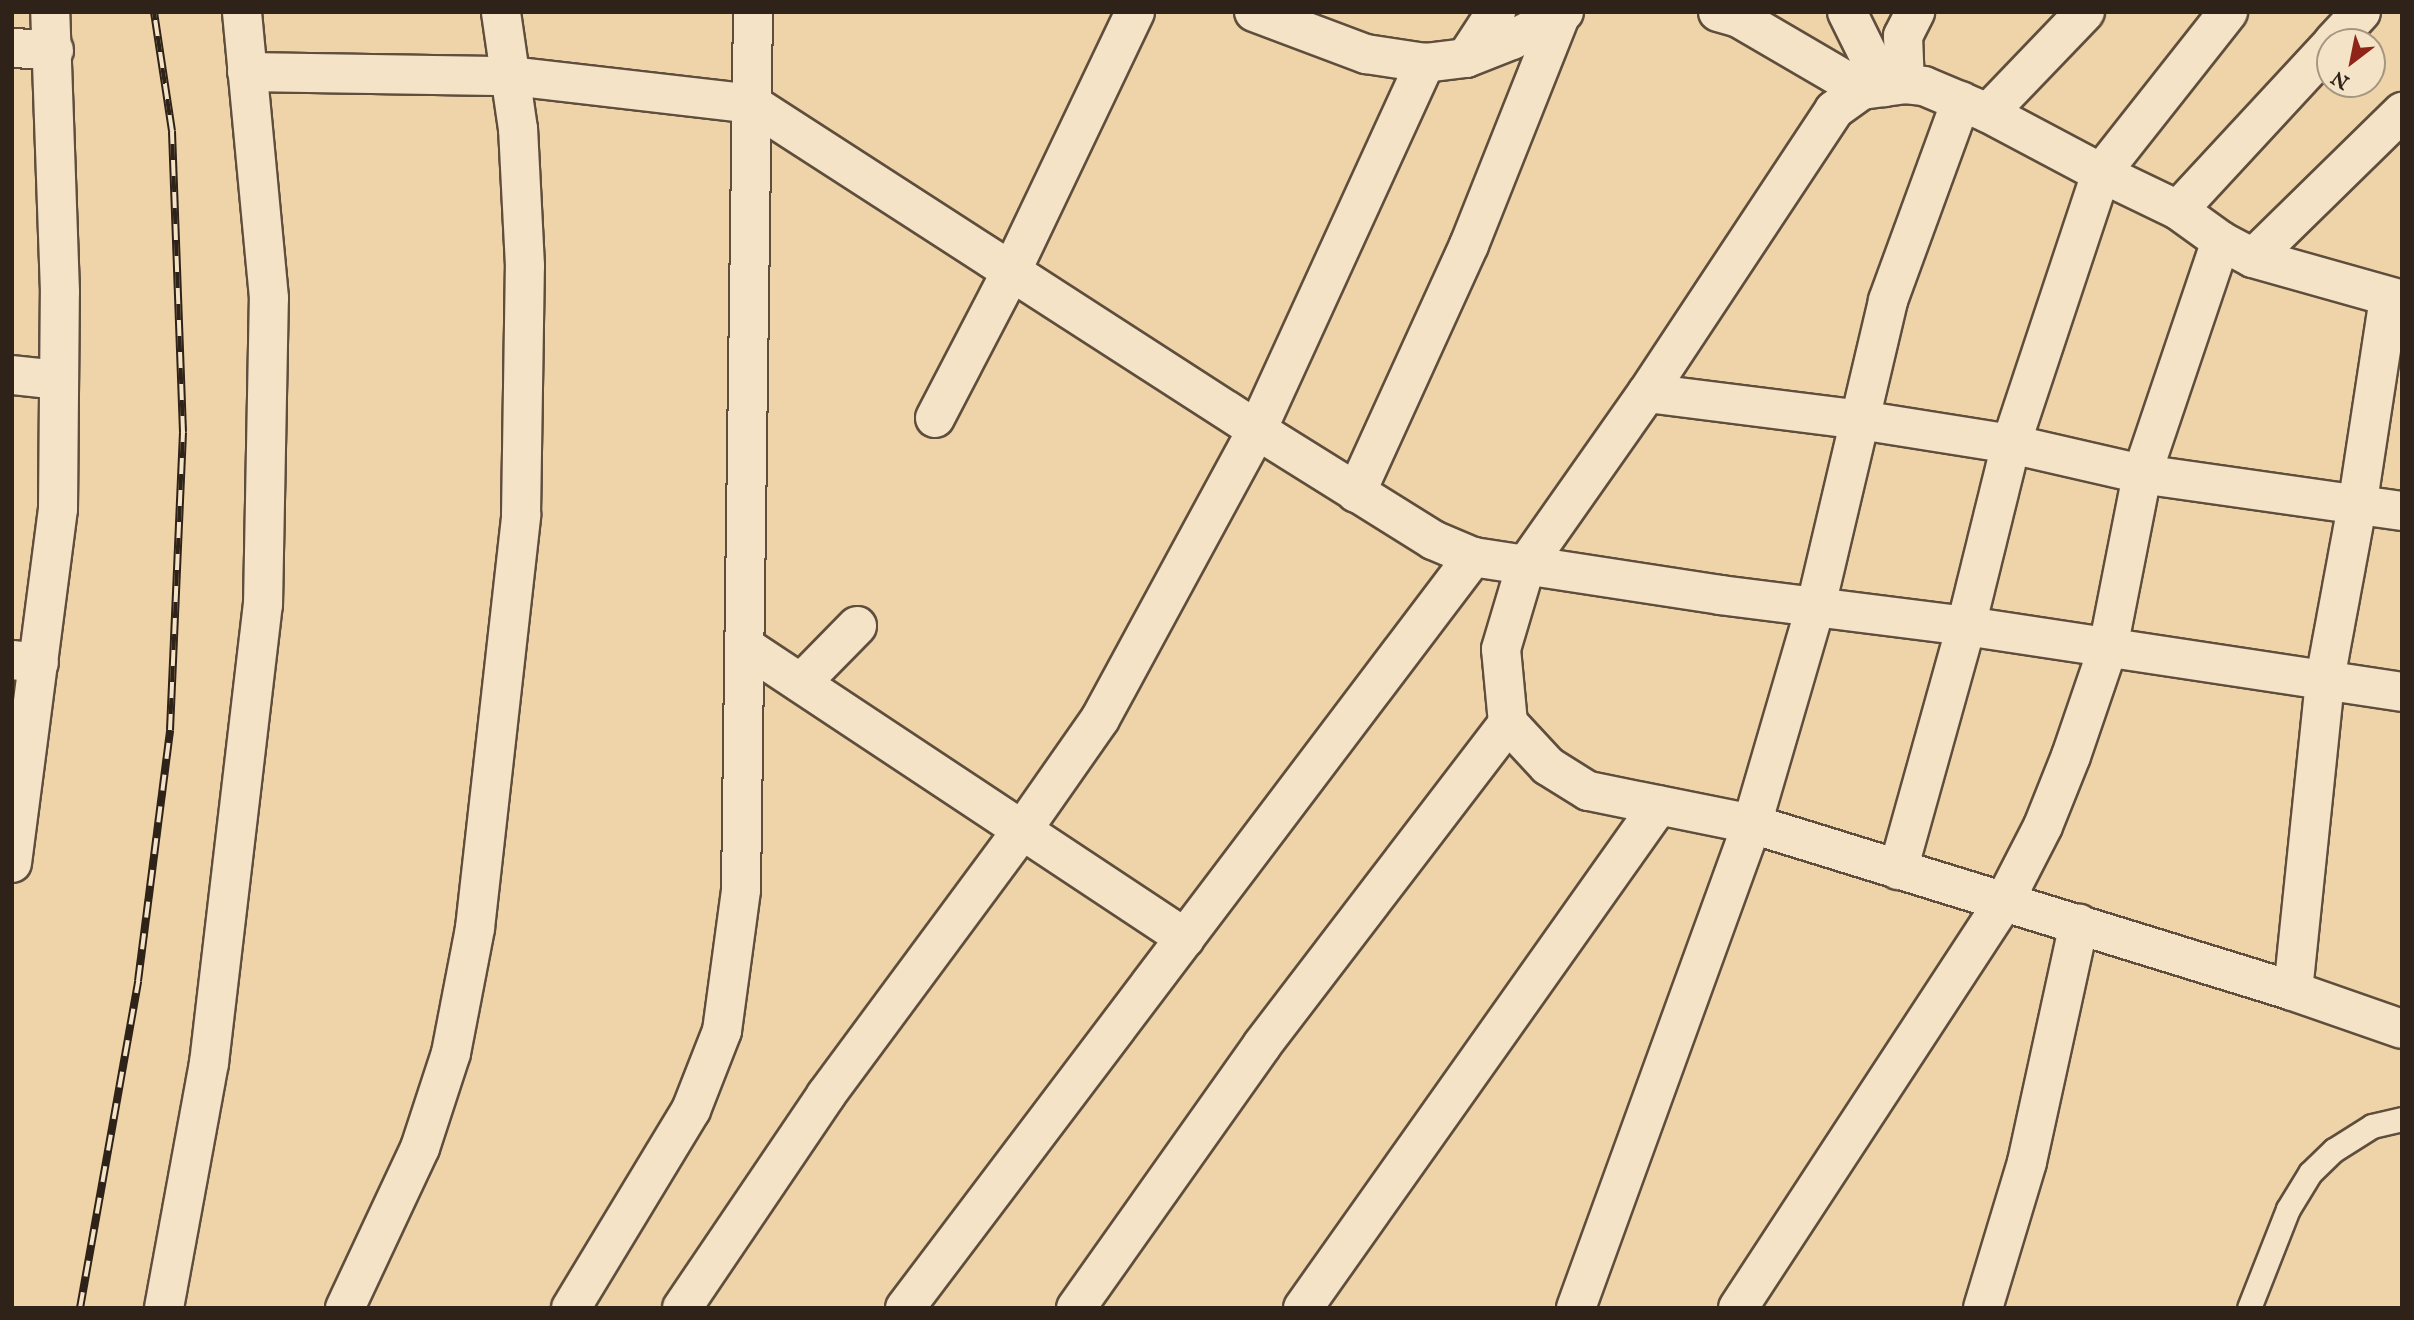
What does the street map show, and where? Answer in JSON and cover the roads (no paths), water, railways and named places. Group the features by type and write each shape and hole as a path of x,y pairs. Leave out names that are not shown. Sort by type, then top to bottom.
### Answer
{"street":[{"path":"12,863 25,661 58,509 60,292 54,50 50,12"},
{"path":"164,1308 209,1063 263,605 269,298 242,12"},
{"path":"345,1308 420,1149 451,1053 475,928 521,515 525,266 518,129 501,12"},
{"path":"571,1308 691,1110 722,1031 741,890 754,12"},
{"path":"935,418 1011,272 1135,12"},
{"path":"1254,12 1366,54 1425,64 1466,58 1512,40 1562,13"},
{"path":"1466,58 1496,12"},
{"path":"1718,12 1739,18 1884,87"},
{"path":"1847,12 1884,87"},
{"path":"1884,87 1915,12"},
{"path":"1576,1308 1752,824 1816,605 1888,301 1974,107 2085,12"},
{"path":"1898,870 1966,626 2011,444 2101,173 2228,12"},
{"path":"2346,28 2361,12"},
{"path":"1356,493 1469,245 1562,13"},
{"path":"12,48 54,50"},
{"path":"2178,210 2316,61"},
{"path":"682,1308 826,1096 1023,829 1100,719 1257,430 1425,64"},
{"path":"247,72 511,76 752,104 1356,493 1433,540 1472,557 1720,595 1966,626 2402,692"},
{"path":"2293,991 2325,679 2395,299 2237,250 2178,210 1974,107 1924,86 1884,87 1834,110 1647,393 1526,565 1501,649 1508,723 1548,766 1588,791 1752,824 2293,991 2402,1029"},
{"path":"1738,1308 2004,902 2042,826 2071,757 2108,648 2142,474 2237,250 2402,112"},
{"path":"12,375 59,380"},
{"path":"1647,393 1860,420 2011,444 2142,474 2357,507 2402,511"},
{"path":"905,1308 1472,557"},
{"path":"801,683 857,626"},
{"path":"746,647 1185,938"},
{"path":"1076,1308 1262,1045 1508,723"},
{"path":"1303,1308 1659,805"},
{"path":"1983,1308 2027,1162 2078,925"}],"lane":[{"path":"2249,1308 2288,1209 2310,1173 2334,1150 2372,1126 2402,1119"}],"railway":[{"path":"80,1308 138,981 170,730 183,432 172,131 154,12"}]}
